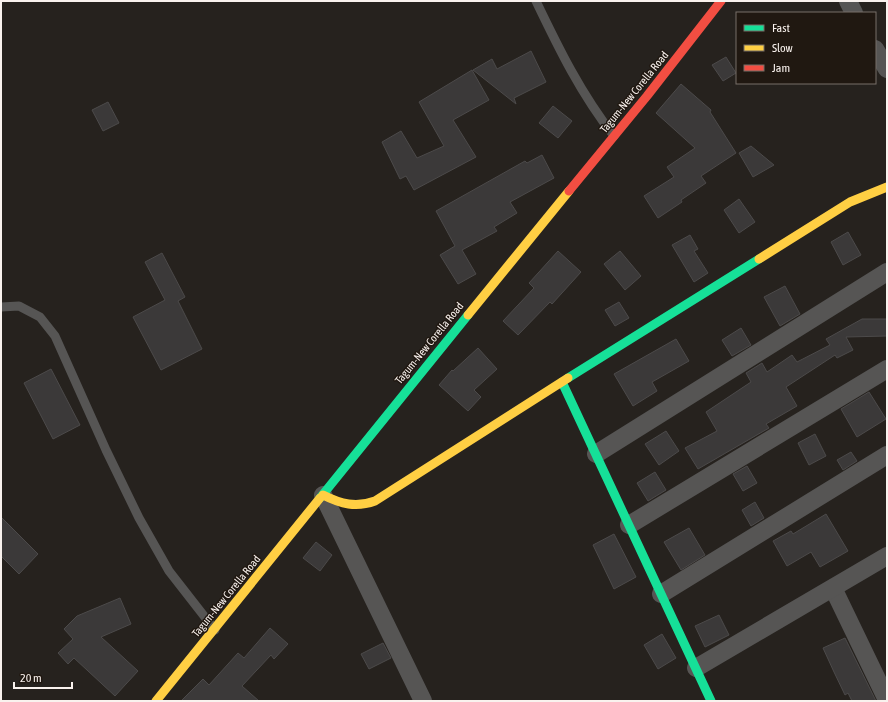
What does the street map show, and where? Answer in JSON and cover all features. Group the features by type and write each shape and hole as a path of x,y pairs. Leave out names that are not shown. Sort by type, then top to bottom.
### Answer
{"street":[{"name":"Tagum-New Corella Road","path":"156,701 614,136 721,1"},
{"path":"848,1 854,12"},
{"path":"876,51 887,70"},
{"path":"323,495 338,504 353,506 371,504 562,382 850,202 887,187"},
{"path":"596,454 887,272"},
{"path":"629,525 887,369"},
{"path":"562,382 711,701"},
{"path":"661,594 887,455"},
{"path":"323,495 423,701"},
{"path":"696,668 887,556"},
{"path":"832,588 887,700"}],"lane":[{"path":"536,1 570,71 593,109 614,136"},
{"path":"1,307 19,306 40,317 55,336 106,450 139,518 169,571 214,630"}],"building":[{"path":"531,51 546,82 514,98 516,104 473,70 492,59 497,69"},
{"path":"726,57 736,73 723,81 712,65"},
{"path":"472,70 489,100 453,120 476,157 414,190 406,176 400,179 382,142 401,131 417,158 444,146 419,102"},
{"path":"681,84 711,110 710,112 736,153 701,176 706,183 681,200 682,202 658,218 644,196 674,177 667,167 695,148 656,113"},
{"path":"108,102 119,123 103,131 92,110"},
{"path":"553,106 572,121 558,138 539,123"},
{"path":"751,146 774,165 753,177 739,153"},
{"path":"542,155 554,178 510,202 517,213 494,227 497,231 462,250 476,274 458,284 440,255 455,246 436,211 525,161 527,163"},
{"path":"739,199 755,222 739,233 724,210"},
{"path":"848,232 861,255 843,265 831,242"},
{"path":"690,235 698,249 694,251 708,273 694,282 672,245"},
{"path":"558,251 581,272 552,304 550,302 518,335 503,321 534,288 529,283"},
{"path":"620,251 641,276 625,290 604,264"},
{"path":"162,253 185,297 178,301 202,349 161,370 133,317 165,300 145,262"},
{"path":"785,286 800,314 780,326 764,297"},
{"path":"619,302 629,318 615,326 605,310"},
{"path":"862,319 887,319 887,336 846,337 853,350 837,358 835,355 786,387 797,406 766,424 769,428 698,469 685,448 717,431 706,412 751,382 746,373 762,363 767,372 792,355 797,362 830,345 826,339"},
{"path":"741,328 751,345 732,356 722,340"},
{"path":"676,339 689,361 652,382 657,391 633,406 614,374"},
{"path":"478,348 497,369 474,390 481,397 468,411 439,385 452,370 453,371"},
{"path":"51,369 80,425 53,439 24,383"},
{"path":"869,392 886,419 857,437 841,409"},
{"path":"666,431 679,451 659,465 645,444"},
{"path":"815,434 826,456 809,465 798,443"},
{"path":"851,452 857,461 843,470 837,460"},
{"path":"747,466 757,483 743,491 733,474"},
{"path":"655,472 666,490 648,501 637,483"},
{"path":"755,502 764,518 751,526 742,510"},
{"path":"826,514 848,551 820,567 811,552 787,566 773,541 791,531 793,534"},
{"path":"1,517 38,554 19,574 1,556"},
{"path":"689,528 705,555 681,570 664,542"},
{"path":"614,534 636,577 614,589 593,545"},
{"path":"316,542 332,555 320,571 303,558"},
{"path":"120,598 131,624 101,637 138,671 115,696 74,658 68,664 58,653 73,639 64,629 77,616"},
{"path":"719,615 729,635 705,647 695,626"},
{"path":"270,628 288,644 274,659 271,655 242,686 259,701 181,701 203,679 209,685 238,653 244,658"},
{"path":"662,634 676,658 658,669 644,645"},
{"path":"845,638 876,701 852,701 848,693 845,695 823,648"},
{"path":"383,643 391,658 369,669 361,654"}],"traffic: fast":[{"path":"568,378 759,259"},
{"path":"320,498 468,315"},
{"path":"562,382 711,701"}],"traffic: slow":[{"path":"759,259 850,202 887,187"},
{"path":"468,315 569,191"},
{"path":"323,495 342,503 355,505 375,501 568,378"},
{"path":"156,701 320,498"}],"traffic: jam":[{"path":"569,191 647,96 721,1"}]}
